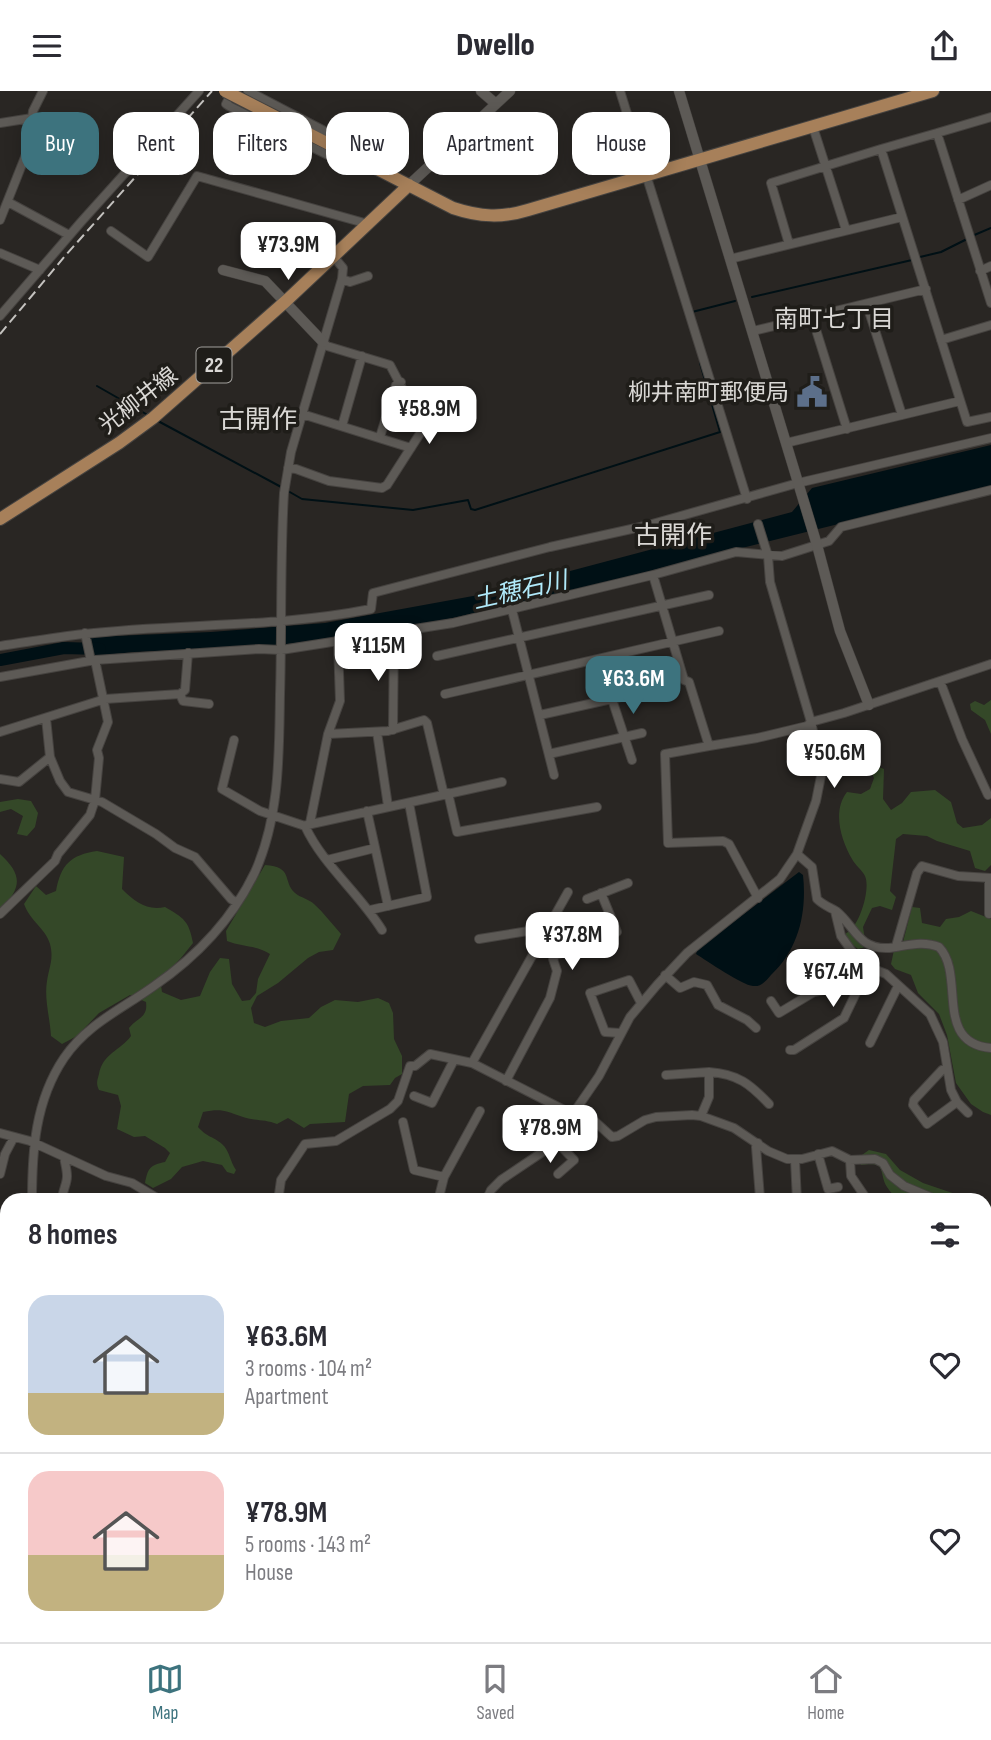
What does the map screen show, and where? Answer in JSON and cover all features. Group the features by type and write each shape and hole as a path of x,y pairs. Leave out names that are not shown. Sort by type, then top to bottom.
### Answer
{"main road":[{"path":"225,91 326,143"},
{"path":"389,175 470,214 497,216 520,213 933,91"},
{"name":"光柳井線","path":"0,519 119,443 153,418 286,301 409,185"}],"street":[{"path":"33,112 43,91"},
{"path":"0,316 199,91"},
{"path":"233,91 226,104 326,154"},
{"path":"248,91 326,132"},
{"path":"481,91 495,104"},
{"path":"409,185 510,91"},
{"path":"620,91 747,499"},
{"path":"679,91 813,531 840,631 869,705"},
{"path":"789,244 771,183 991,117"},
{"path":"0,123 21,120"},
{"path":"813,127 846,230"},
{"path":"937,133 991,303"},
{"path":"881,149 967,422 991,417"},
{"path":"0,220 21,168"},
{"path":"111,231 148,257 197,176 368,224"},
{"path":"958,200 991,185"},
{"path":"8,202 69,235"},
{"path":"730,259 902,217"},
{"path":"0,253 40,270"},
{"path":"32,1193 34,1143 45,1097 64,1059 75,1044 108,1014 156,985 200,948 237,903 255,871 272,816 279,761 285,490 302,414 342,279 343,268 333,256"},
{"path":"979,271 991,265"},
{"path":"223,270 265,281 327,346 390,365 422,426 411,448 387,485 382,488 338,483 296,468 288,468"},
{"path":"342,279 350,282 368,277"},
{"path":"753,331 926,289"},
{"path":"867,305 902,415"},
{"path":"812,317 847,429"},
{"path":"941,340 991,325"},
{"path":"342,426 362,356"},
{"path":"380,437 396,385 401,383"},
{"path":"786,443 960,401"},
{"path":"302,414 411,448"},
{"path":"0,646 86,635 282,622 371,609 373,593 747,499 798,483 991,438"},
{"path":"0,677 92,660 281,649 394,633 512,610 736,552 782,556 829,541 841,527 991,490"},
{"path":"490,1193 501,1180 541,1153 555,1140 577,1111 620,1033 665,975 687,953 780,880 797,853 821,784 822,771 811,722 770,582 768,556 758,523"},
{"path":"653,575 684,680 689,682 709,746"},
{"path":"437,656 709,595"},
{"path":"512,610 554,775"},
{"path":"445,694 719,631"},
{"path":"393,730 394,633"},
{"path":"0,914 55,861 90,815 95,800 99,758 97,750 108,722 105,699 98,683 86,635"},
{"path":"338,643 340,701 328,734 307,825 316,846 370,910 382,930"},
{"path":"0,731 105,699 180,695 185,690 188,653"},
{"path":"758,898 729,844 723,841 668,843 665,754 757,739 807,726 811,722 991,664"},
{"path":"606,681 632,760"},
{"path":"940,681 962,739 988,795"},
{"path":"540,715 635,694"},
{"path":"180,695 183,701 209,704"},
{"path":"46,718 50,757 68,792 95,800 195,857 237,903"},
{"path":"328,734 393,730 424,720 457,832 597,807"},
{"path":"377,732 388,806"},
{"path":"549,754 642,733"},
{"path":"234,740 222,789 272,816 307,825 502,782"},
{"path":"0,779 19,782 50,757"},
{"path":"370,910 427,897 409,803"},
{"path":"367,811 388,906"},
{"path":"327,860 375,848"},
{"path":"797,853 812,867 817,899 835,911 852,932 865,942 883,947 926,943 943,951 947,959 957,1025 965,1038 977,1045 991,1048"},
{"path":"896,946 917,873 922,866 958,876 990,878 989,914"},
{"path":"587,898 628,883"},
{"path":"472,1063 568,892"},
{"path":"506,1081 550,998 557,971 553,959 556,955 617,932 601,893"},
{"path":"835,911 841,936 853,956 868,968 886,974 926,1009 934,1021 943,1042 951,1090 957,1102 968,1113"},
{"path":"479,939 547,928"},
{"path":"771,1001 779,1013 814,992 837,987 853,956"},
{"path":"790,1049 794,1050 844,1018 868,968"},
{"path":"665,975 680,988 694,982 707,985 718,1005 747,1020 756,1028"},
{"path":"620,1033 604,1032 590,993 628,980 641,1003"},
{"path":"870,1043 898,986"},
{"path":"279,1193 281,1181 305,1144 336,1141 390,1109 398,1101 410,1066 415,1066 430,1054 472,1063 506,1081 577,1111 612,1137 656,1117 701,1116 734,1128 768,1151 794,1160 832,1151 850,1160 875,1159 883,1163 890,1175 904,1186 921,1193"},
{"path":"414,1096 432,1103 454,1060"},
{"path":"947,1068 914,1100 914,1105 927,1124 957,1102"},
{"path":"701,1116 709,1097 709,1072"},
{"path":"666,1075 709,1072 734,1075 745,1081 769,1104"},
{"path":"440,1193 444,1177 480,1111"},
{"path":"403,1122 414,1170 444,1177"},
{"path":"0,1133 34,1143 106,1176 132,1183 149,1193"},
{"path":"0,1174 5,1154 14,1137"},
{"path":"555,1140 575,1160 558,1174"},
{"path":"758,1143 760,1193"},
{"path":"818,1154 828,1189 838,1187"},
{"path":"62,1193 67,1175 64,1157"},
{"path":"794,1160 796,1193"},
{"path":"850,1160 851,1176 863,1193"}],"green space":[{"path":"991,700 991,734 985,720 971,710 970,704 975,701 984,705"},
{"path":"873,765 884,769 883,799 891,810 902,803 911,792 935,790 951,802 957,823 963,828 982,825 991,818 991,865 985,871 975,868 970,851 927,836 903,834 896,839 890,891 896,897 892,910 880,906 872,908 863,927 866,947 858,949 850,943 845,934 859,917 865,899 866,882 844,843 839,817 842,800 847,792 861,794 870,789 874,778 870,769"},
{"path":"18,799 31,801 38,813 35,827 27,836 17,834 23,816 11,809 0,812 0,802"},
{"path":"97,851 124,857 122,889 132,898 147,906 165,907 181,917 190,930 193,943 160,979 162,992 181,1000 200,996 210,972 220,958 229,959 232,984 242,1001 250,1000 256,993 258,979 270,954 227,941 226,931 265,865 280,869 295,893 314,904 341,934 333,950 319,952 308,958 278,983 257,996 251,1008 254,1023 265,1027 281,1021 309,1018 321,1007 335,1000 358,1002 378,998 389,1003 393,1013 394,1039 402,1056 402,1074 390,1085 363,1086 349,1094 345,1122 310,1124 304,1128 288,1118 277,1124 223,1111 203,1112 198,1127 225,1147 236,1170 234,1174 227,1172 222,1165 203,1161 182,1167 171,1179 153,1188 145,1183 150,1168 165,1162 170,1153 145,1136 134,1137 117,1129 121,1106 118,1095 99,1090 97,1082 104,1061 131,1036 129,1028 144,1014 146,1002 130,995 99,1013 77,1036 62,1044 51,1036 46,995 51,949 45,934 24,904 36,886 46,895 56,891 61,874 69,862 80,855"},
{"path":"0,854 13,869 17,882 13,895 0,910"},
{"path":"912,907 920,908 922,923 940,927 946,919 971,911 991,919 991,1115 971,1104 956,1083 947,1035 939,1014 918,993 911,975 895,969 891,964 894,950 903,942"},
{"path":"869,1150 886,1154 900,1170 923,1183 952,1193 892,1193 884,1182 879,1166 861,1165 859,1157"}],"water":[{"path":"991,445 991,486 582,588 382,632 271,646 94,656 90,637 211,632 325,623 484,594 792,512 812,488"},
{"path":"799,872 803,875 804,903 799,929 781,965 763,983 748,985 696,954 698,949"}],"waterway":[{"path":"972,236 991,228"},
{"path":"920,257 941,252 967,239"},
{"path":"752,297 912,260"},
{"path":"692,312 735,301"},
{"path":"288,491 302,499 413,510 468,500 471,509 475,510 720,432 700,363"},
{"path":"97,386 146,414"},
{"path":"158,421 283,488"},
{"name":"土穂石川","path":"0,660 64,648 100,649"}],"railway":[{"path":"0,334 65,256 212,91"}],"place":[{"name":"柳井南町郵便局","path":"812,392"}],"district":[{"name":"南町七丁目","path":"834,319"},
{"name":"古開作","path":"258,419"},
{"name":"古開作","path":"673,535"}]}
